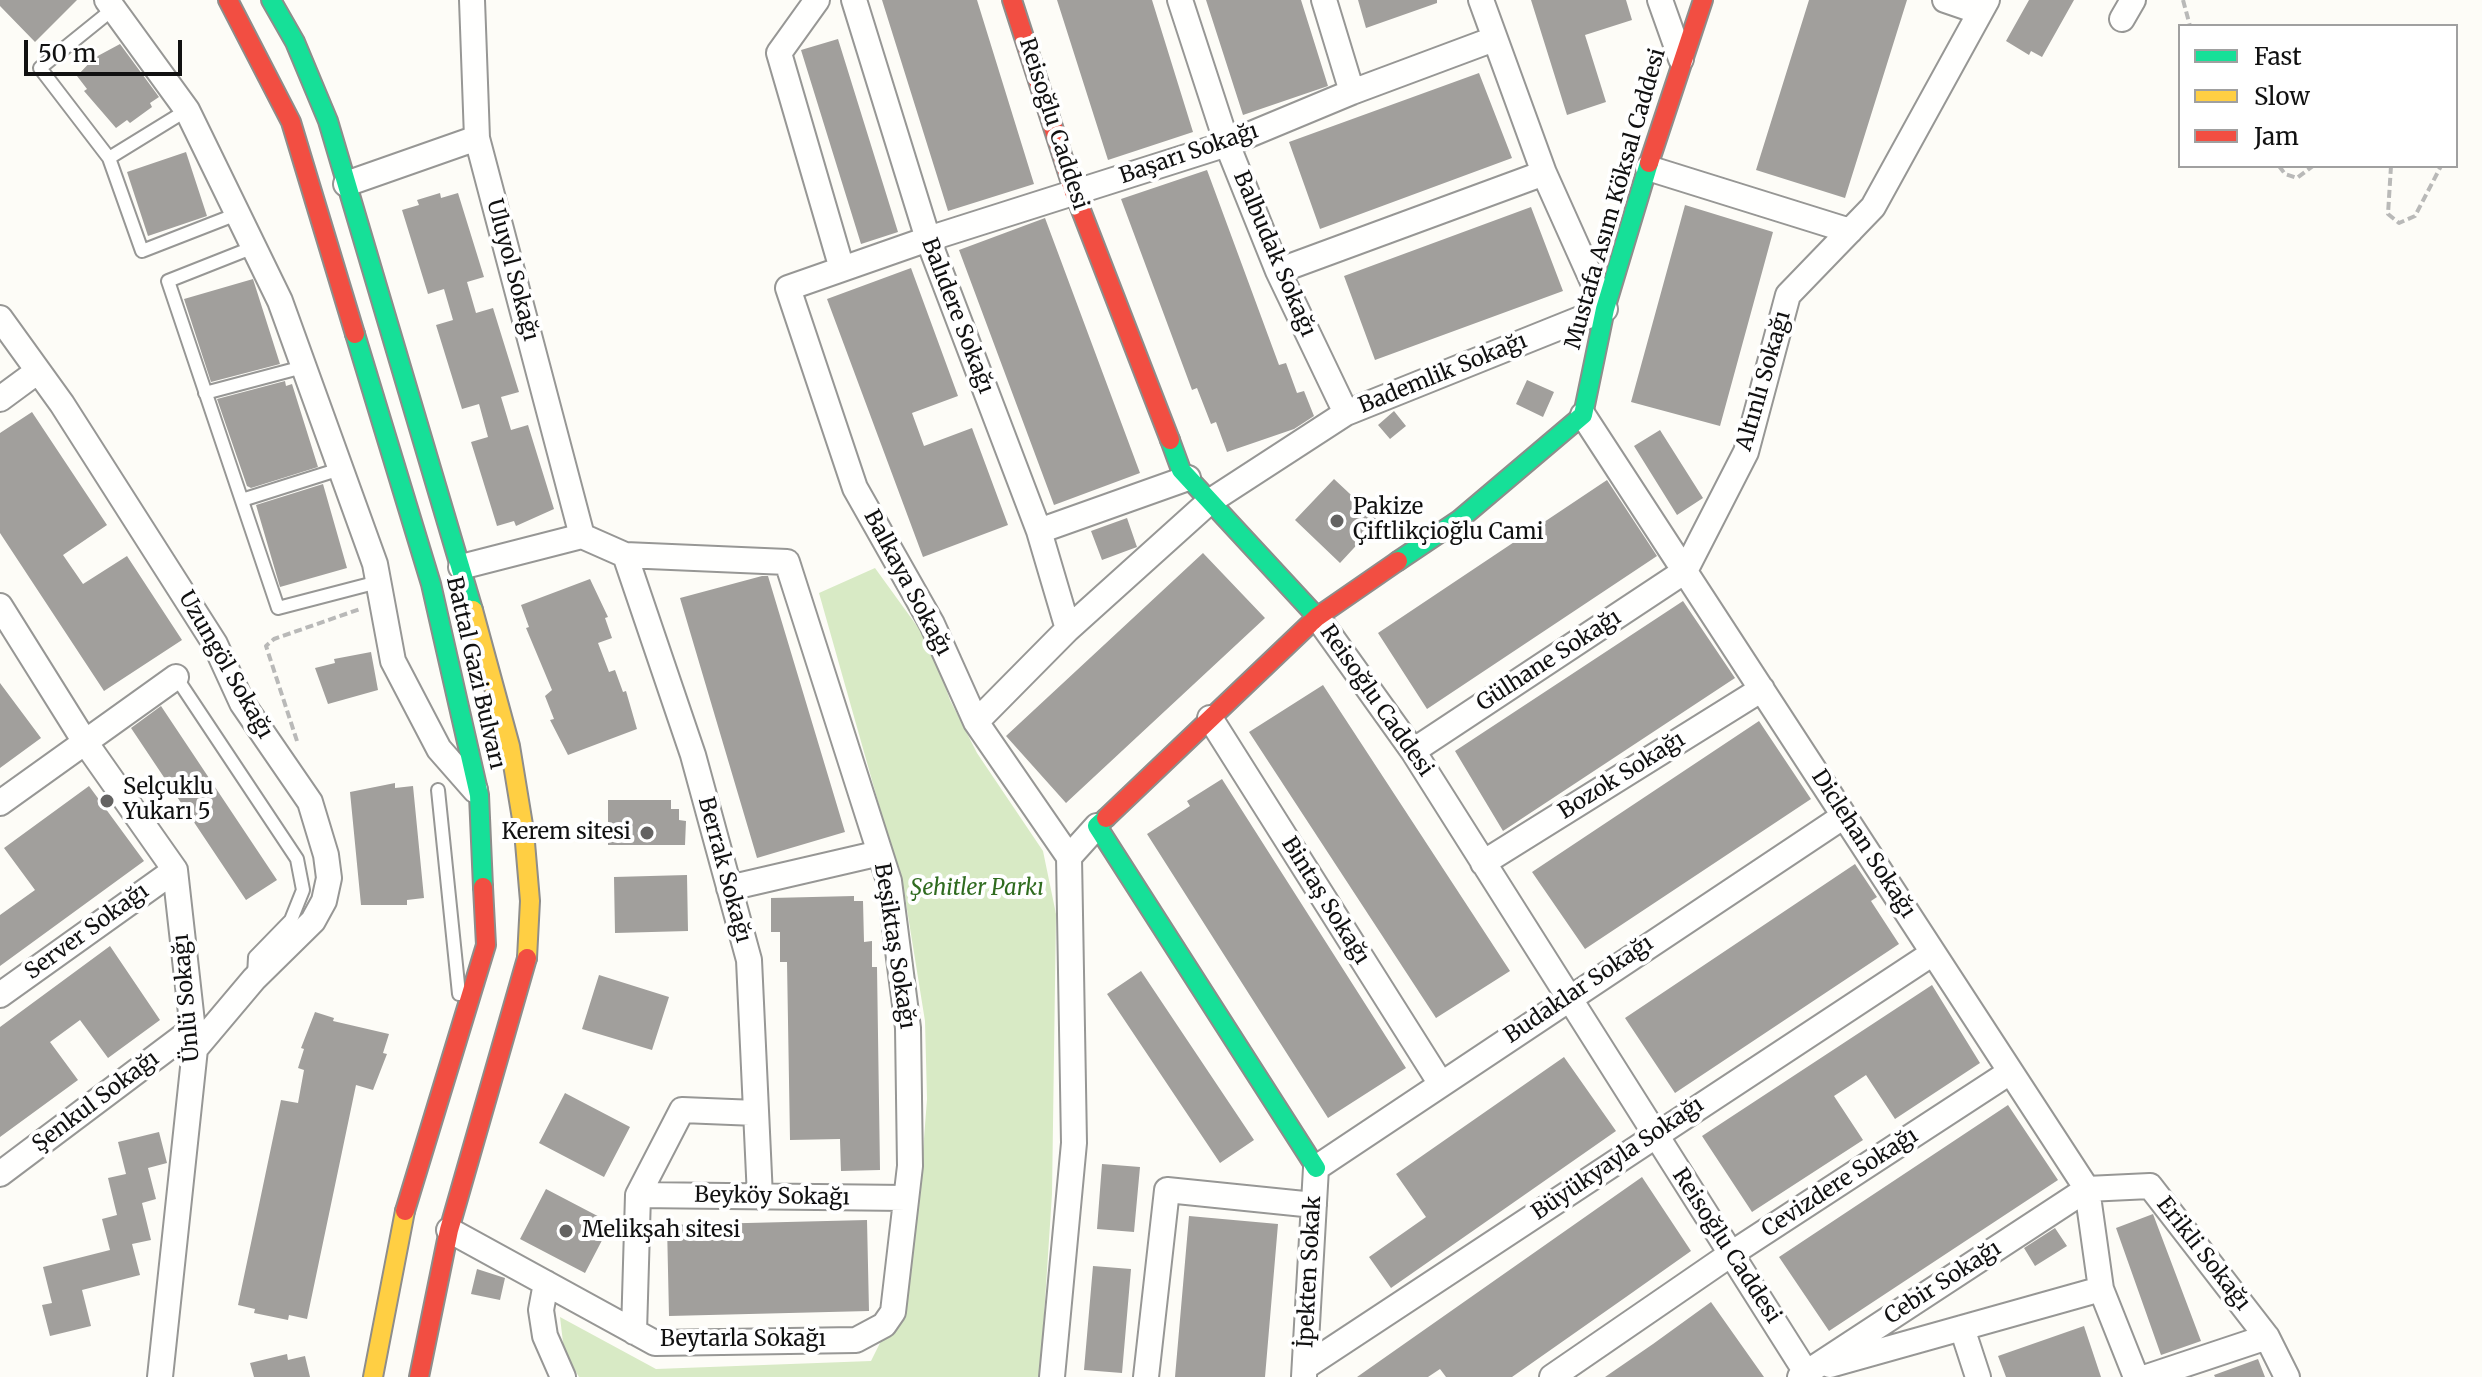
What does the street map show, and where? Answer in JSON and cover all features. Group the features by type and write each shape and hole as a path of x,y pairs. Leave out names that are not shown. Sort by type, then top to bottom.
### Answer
{"main road":[{"name":"Battal Gazi Bulvarı","path":"228,0 291,122 431,584 479,795 486,945 404,1213 373,1377"},
{"name":"Battal Gazi Bulvarı","path":"271,0 295,42 328,121 461,567 510,746 524,831 530,901 526,970 449,1230 421,1354 419,1377"},
{"name":"Reisoğlu Caddesi","path":"1012,0 1074,192 1181,470 1317,617"},
{"name":"Mustafa Asım Köksal Caddesi","path":"1583,415 1605,309 1681,59 1703,0"},
{"path":"1316,1168 1097,826 1317,617 1459,520 1583,415"}],"street":[{"name":"Uluyol Sokağı","path":"472,0 477,138 582,536"},
{"path":"817,0 779,53 842,269"},
{"name":"Balıdere Sokağı","path":"854,0 928,239 1039,531 1068,629"},
{"name":"Balbudak Sokağı","path":"1180,0 1227,144 1278,271 1346,413"},
{"path":"1324,0 1352,92"},
{"path":"1481,0 1544,173 1605,309"},
{"path":"1660,0 1681,59"},
{"path":"1945,0 1984,6"},
{"path":"110,5 187,110 280,301 380,592 393,661 439,749 479,795"},
{"name":"Altınlı Sokağı","path":"1685,571 1746,452 1788,295 1873,207 1984,6"},
{"name":"Başarı Sokağı","path":"788,288 928,239 1227,144 1352,92 1494,39"},
{"path":"346,184 477,138"},
{"path":"1648,168 1850,231"},
{"path":"1278,271 1544,173"},
{"name":"Balkaya Sokağı","path":"788,288 855,488 932,624 976,722 1069,857"},
{"name":"Bademlik Sokağı","path":"976,722 1068,629 1209,502 1346,413 1605,309"},
{"name":"Uzungöl Sokağı","path":"0,318 38,371 215,644 242,703 310,802 326,855 329,878 324,901 313,921 194,1039"},
{"path":"0,399 38,371"},
{"name":"Diclehan Sokağı","path":"1583,415 2087,1189 2101,1289 2136,1377"},
{"path":"1039,531 1188,478"},
{"path":"461,567 582,536 625,555"},
{"name":"Beşiktaş Sokağı","path":"625,555 787,562 889,881 908,1028 910,1166 893,1312 884,1325 871,1335"},
{"name":"Berrak Sokağı","path":"625,555 693,755 749,960 760,1197"},
{"name":"Gülhane Sokağı","path":"1413,751 1685,571"},
{"name":"Ünlü Sokağı","path":"1,611 85,742 175,870 194,1039 160,1377"},
{"name":"Reisoğlu Caddesi","path":"1317,617 1413,751 1805,1375"},
{"path":"0,803 176,677"},
{"name":"Bozok Sokağı","path":"1483,863 1762,689"},
{"name":"Bintaş Sokağı","path":"1210,718 1441,1084"},
{"name":"Budaklar Sokağı","path":"1316,1168 1844,816"},
{"path":"1052,1377 1074,1143 1069,857 1097,826"},
{"path":"729,888 880,853"},
{"name":"Server Sokağı","path":"0,995 175,870"},
{"name":"Büyükyayla Sokağı","path":"1304,1372 1654,1134 1933,953"},
{"name":"Şenkul Sokağı","path":"0,1174 194,1039"},
{"name":"Cevizdere Sokağı","path":"1552,1377 1731,1254 2010,1072"},
{"path":"634,1332 638,1195 682,1110 756,1113"},
{"name":"İpekten Sokak","path":"1304,1372 1316,1168"},
{"name":"Erikli Sokağı","path":"2087,1189 2150,1186 2267,1337 2287,1377"},
{"name":"Cebir Sokağı","path":"1805,1375 2087,1189"},
{"path":"1146,1377 1167,1190 1314,1205"},
{"name":"Beyköy Sokağı","path":"638,1195 906,1198"},
{"name":"Beytarla Sokağı","path":"449,1230 655,1343 856,1340 871,1335"},
{"path":"546,1283 541,1310 545,1336 563,1377"},
{"path":"1805,1375 2101,1289"},
{"path":"1962,1328 1978,1377"},
{"path":"2147,1377 2267,1337"}],"lane":[{"path":"110,5 40,68 109,158 142,251 237,214"},
{"path":"109,158 187,110"},
{"path":"254,247 168,281 278,608 380,592"},
{"path":"205,393 303,367"},
{"path":"242,500 340,469"},
{"path":"176,677 297,859 303,890 291,920 255,957 254,979"},
{"path":"438,790 457,991 468,1005"}],"path":[{"path":"2183,0 2189,24"},
{"path":"2280,168 2285,174 2297,178 2309,173 2312,168"},
{"path":"2391,168 2388,214 2399,223 2415,216 2440,168"},
{"path":"299,751 266,646 274,639 380,592"}],"green space":[{"name":"Şehitler Parkı","path":"875,568 930,644 950,700 977,753 1043,851 1056,914 1052,1194 1040,1377 579,1377 564,1351 560,1317 656,1369 871,1361 907,1273 919,1205 927,1099 925,1021 905,897 819,593"}],"building":[{"path":"0,0 77,0 35,42 0,6"},
{"path":"882,0 977,0 1034,184 948,211"},
{"path":"1057,0 1152,0 1193,132 1108,160"},
{"path":"1206,0 1301,0 1328,86 1243,115"},
{"path":"1358,0 1437,0 1437,3 1366,28"},
{"path":"1531,0 1626,0 1632,20 1585,35 1606,102 1567,115"},
{"path":"1809,0 1907,0 1845,198 1756,170"},
{"path":"2029,0 2074,0 2042,57 2031,51 2029,55 2006,41"},
{"path":"838,39 898,232 861,244 801,50"},
{"path":"120,44 159,97 150,103 152,107 130,123 127,120 116,128 84,91 87,89 77,76 94,58"},
{"path":"1479,73 1512,158 1320,229 1289,142"},
{"path":"186,152 207,216 148,236 127,172"},
{"path":"1207,170 1279,365 1286,363 1297,393 1304,391 1314,416 1294,429 1227,452 1216,422 1211,424 1197,388 1192,390 1121,199"},
{"path":"440,193 441,198 458,193 484,277 467,282 476,313 493,308 519,392 501,397 511,430 528,425 554,509 516,526 514,521 497,526 471,442 488,437 479,404 462,409 436,325 453,320 444,289 428,294 402,210 419,205 417,200"},
{"path":"1685,205 1773,232 1720,426 1631,402"},
{"path":"1531,207 1563,291 1375,360 1344,276"},
{"path":"1045,218 1140,473 1054,505 959,250"},
{"path":"911,268 958,396 912,413 924,446 972,428 1008,525 923,557 827,299"},
{"path":"253,279 280,364 211,382 184,299"},
{"path":"1527,380 1554,392 1543,417 1516,404"},
{"path":"285,381 286,386 292,384 318,467 251,488 247,486 217,399"},
{"path":"1394,411 1406,426 1390,439 1378,425"},
{"path":"32,412 107,525 63,555 83,584 127,556 182,640 104,691 0,533 0,433"},
{"path":"1660,430 1703,498 1677,515 1634,446"},
{"name":"Pakize Çiftlikçioğlu Cami","path":"1334,479 1379,521 1340,563 1295,520"},
{"path":"1607,480 1657,556 1427,709 1378,633"},
{"path":"323,484 347,568 280,587 256,505"},
{"path":"1127,518 1137,547 1102,560 1091,531"},
{"path":"1203,553 1265,618 1066,803 1006,736"},
{"path":"768,576 845,832 757,858 680,598"},
{"path":"590,579 608,617 605,618 612,638 598,643 609,672 615,670 623,692 626,691 637,729 568,755 550,720 554,719 545,696 552,690 526,628 529,627 521,605"},
{"path":"1683,601 1735,678 1503,831 1455,751"},
{"path":"371,652 378,690 328,704 315,668 335,663 334,659"},
{"path":"0,683 41,738 0,768"},
{"path":"1323,685 1510,971 1436,1018 1249,732"},
{"path":"161,706 277,880 246,900 131,728"},
{"path":"1759,721 1811,799 1585,949 1532,872"},
{"path":"1222,779 1406,1068 1328,1118 1147,834 1190,806 1187,801"},
{"path":"395,783 395,788 413,786 424,898 407,900 407,905 361,905 350,792"},
{"path":"89,786 144,861 0,966 0,915 35,890 4,848"},
{"name":"Kerem sitesi","path":"608,800 671,800 671,809 679,809 679,820 686,821 685,845 608,845"},
{"path":"1855,864 1877,897 1871,901 1899,944 1675,1093 1625,1018"},
{"path":"687,875 688,931 615,933 614,877"},
{"path":"854,896 854,901 863,901 864,942 872,941 872,967 877,967 880,1170 841,1171 840,1139 790,1140 787,962 780,962 780,932 771,932 771,898"},
{"path":"110,946 160,1020 108,1058 80,1020 50,1042 78,1080 0,1137 0,1027"},
{"path":"1141,971 1254,1140 1220,1163 1107,994"},
{"path":"599,975 669,997 652,1050 582,1029"},
{"path":"1932,985 1980,1063 1895,1119 1866,1075 1834,1096 1863,1140 1752,1212 1702,1136"},
{"path":"315,1012 334,1018 333,1021 389,1034 383,1053 387,1054 373,1090 356,1085 307,1319 289,1315 288,1320 254,1313 255,1309 238,1305 281,1100 298,1103 304,1070 298,1068 304,1049 301,1048"},
{"path":"1564,1057 1616,1131 1391,1288 1369,1257 1426,1217 1396,1174"},
{"name":"Melikşah sitesi","path":"565,1093 630,1127 604,1177 539,1143"},
{"path":"2008,1105 2058,1180 1829,1331 1779,1257"},
{"path":"159,1132 167,1163 148,1168 156,1199 142,1203 151,1240 132,1244 140,1275 82,1290 91,1326 50,1336 42,1305 52,1303 43,1267 110,1250 102,1219 117,1215 108,1178 126,1174 118,1142"},
{"path":"1102,1164 1140,1167 1134,1232 1097,1229"},
{"path":"1642,1177 1691,1251 1512,1377 1446,1377 1440,1369 1428,1377 1357,1377"},
{"name":"Melikşah sitesi","path":"546,1189 611,1223 585,1273 520,1239"},
{"path":"2153,1214 2201,1341 2161,1355 2116,1228"},
{"path":"1189,1216 1278,1224 1265,1377 1175,1377"},
{"path":"867,1220 869,1311 669,1316 667,1225"},
{"path":"2055,1228 2067,1246 2035,1266 2024,1248"},
{"path":"1093,1266 1131,1269 1122,1373 1084,1370"},
{"path":"477,1269 505,1278 500,1300 471,1294"},
{"path":"1711,1302 1764,1377 1605,1377 1653,1344"},
{"path":"2084,1326 2101,1377 2006,1377 1998,1356"},
{"path":"287,1354 288,1360 305,1356 310,1377 254,1377 250,1363"},
{"path":"2258,1359 2265,1377 2214,1375"}],"traffic: fast":[{"path":"271,0 295,42 328,121 473,610"},
{"path":"1398,561 1459,520 1583,415 1605,309 1649,163"},
{"path":"355,334 431,584 479,795 483,887"},
{"path":"1170,440 1181,470 1317,617"},
{"path":"1106,818 1097,826 1316,1168"}],"traffic: slow":[{"path":"473,610 510,746 524,831 530,901 527,958"},
{"path":"373,1377 405,1211"}],"traffic: jam":[{"path":"228,0 291,122 355,334"},
{"path":"1012,0 1074,192 1170,440"},
{"path":"1649,163 1703,0"},
{"path":"1106,818 1317,617 1398,561"},
{"path":"405,1211 486,945 483,887"},
{"path":"419,1377 449,1230 527,958"}],"place":[{"name":"Pakize Çiftlikçioğlu Cami","path":"1337,521"},
{"name":"Selçuklu Yukarı 5","path":"107,801"},
{"name":"Kerem sitesi","path":"647,833"},
{"name":"Melikşah sitesi","path":"566,1231"}]}
